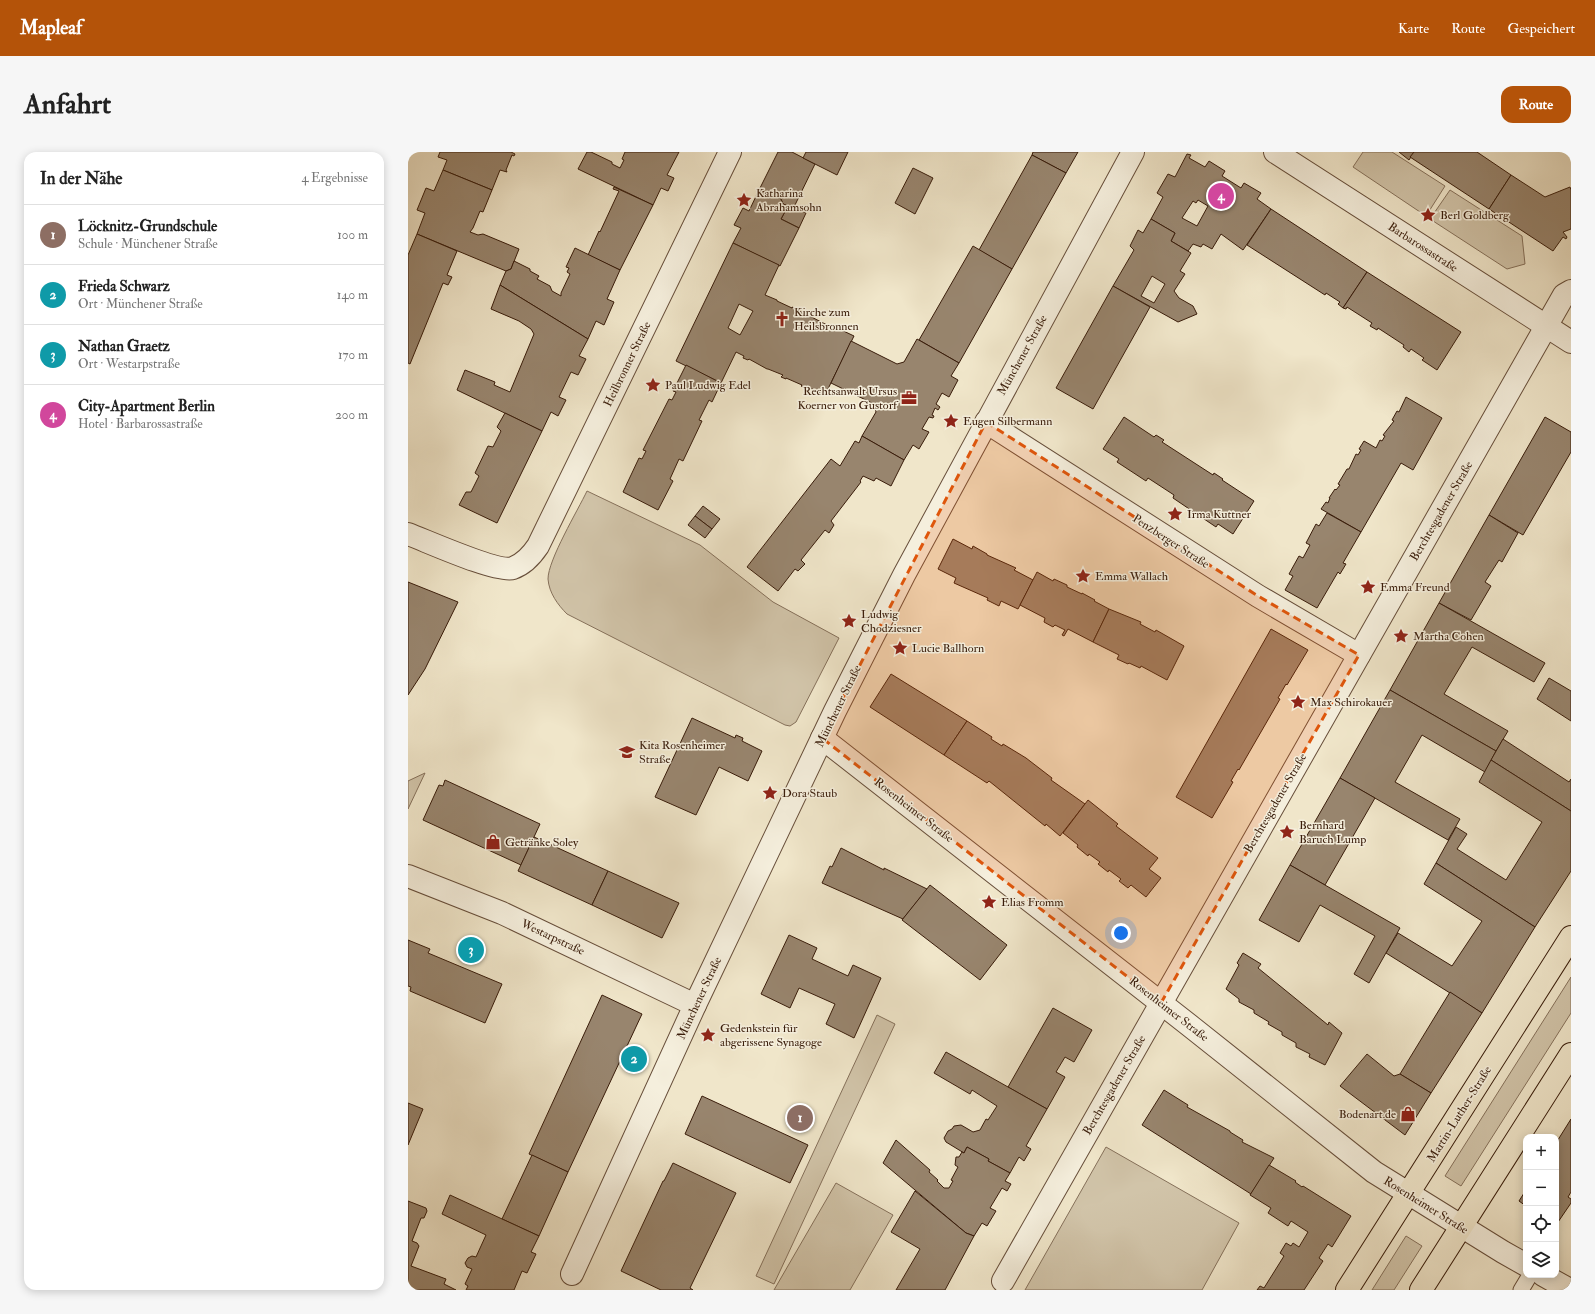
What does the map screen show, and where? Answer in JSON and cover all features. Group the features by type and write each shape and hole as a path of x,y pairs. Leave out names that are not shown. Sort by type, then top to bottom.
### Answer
{"main road":[{"name":"Martin-Luther-Straße","path":"1347,1290 1571,937"},
{"path":"1421,1290 1571,1054"}],"street":[{"name":"Heilbronner Straße","path":"408,534 503,569 513,568 523,563 531,556 538,546 730,152"},
{"name":"Münchener Straße","path":"572,1274 695,1005 822,738 904,575 1133,152"},
{"name":"Barbarossastraße","path":"1275,152 1571,342"},
{"name":"Berchtesgadener Straße","path":"1003,1281 1546,325 1564,295 1571,291"},
{"name":"Penzberger Straße","path":"986,422 1258,596 1359,655"},
{"name":"Rosenheimer Straße","path":"822,738 1161,1003 1374,1172 1461,1227 1523,1263"},
{"name":"Westarpstraße","path":"408,876 502,913 695,1005"},
{"path":"1548,1278 1570,1290"}],"lane":[{"path":"1521,1290 1528,1278"}],"highlighted area":[{"path":"986,422 1258,596 1359,655 1161,1003 822,738"}],"shaded area":[{"path":"1363,152 1392,152 1445,186 1426,216 1353,167"},
{"path":"1450,190 1522,236 1525,264 1507,269 1430,219"},
{"path":"587,491 700,545 773,602 839,638 796,722 790,726 785,725 567,614 557,603 550,589 548,579 549,571 564,535"},
{"path":"425,773 408,809 408,781"},
{"path":"1571,977 1571,1013 1461,1186 1445,1176"},
{"path":"877,1015 895,1024 774,1284 756,1276"},
{"path":"1106,1147 1239,1223 1202,1290 1025,1290"},
{"path":"836,1183 893,1215 850,1290 774,1290"},
{"path":"1406,1236 1422,1246 1394,1290 1372,1290"}],"building":[{"path":"440,152 511,152 515,154 514,156 512,155 506,170 507,172 500,170 492,190 443,170 447,160 438,157"},
{"path":"587,152 591,152 612,162 612,164 620,168 624,160 622,159 625,152 679,152 667,175 674,178 668,191 661,188 653,205 578,169"},
{"path":"778,152 792,152 815,164 794,207 806,213 799,228 781,219 788,206 783,204 781,199 759,190"},
{"path":"806,152 848,152 837,175 803,158"},
{"path":"1033,152 1078,152 1066,173 1032,155"},
{"path":"1399,152 1414,152 1409,160"},
{"path":"1414,152 1477,152 1511,175 1489,209 1410,157"},
{"path":"1187,154 1191,155 1189,158 1205,167 1209,161 1225,171 1222,176 1241,188 1244,183 1261,193 1257,199 1271,209 1243,250 1221,234 1212,249 1203,244 1201,247 1193,244 1188,251 1171,241 1175,233 1151,219 1163,197 1157,193 1168,174 1175,177","holes":["1198,200 1208,206 1197,226 1182,218 1193,201 1196,203"]},
{"path":"1032,155 1066,173 1012,269 979,250"},
{"path":"913,168 933,178 915,214 895,203"},
{"path":"443,170 492,190 483,212 480,211 470,232 478,235 483,234 519,249 511,269 506,271 417,234 425,213 417,210 426,188 434,191"},
{"path":"1511,175 1545,197 1570,187 1571,229 1563,232 1567,237 1566,239 1563,237 1553,251 1489,209"},
{"path":"614,187 653,205 620,270 588,255 619,191 613,189"},
{"path":"759,190 781,199 783,204 788,206 781,219 799,228 780,266 733,243 741,228 734,225 743,208 749,211"},
{"path":"1271,209 1367,272 1343,308 1338,304 1340,302 1326,293 1325,295 1247,245"},
{"path":"1151,219 1175,233 1171,241 1191,253 1180,271 1185,274 1174,291 1179,298 1193,306 1197,314 1178,322 1113,286 1134,250 1130,246 1138,230 1143,233","holes":["1152,276 1165,284 1154,303 1141,296"]},
{"path":"417,234 457,251 447,275 452,277 448,285 443,283 410,364 408,363 408,255"},
{"name":"Kirche zum Heilsbronnen","path":"733,243 779,265 765,295 829,326 835,327 854,336 825,395 781,377 783,375 767,369 749,359 743,358 744,356 736,352 721,383 676,361","holes":["739,304 753,311 740,335 728,328"]},
{"path":"973,246 1012,269 959,363 919,340"},
{"path":"575,248 620,270 607,299 614,302 604,325 596,321 588,339 500,285 506,271 511,269 514,261 530,269 530,271 539,276 537,279 550,286 552,291 561,296 570,274 567,272 569,268 566,267"},
{"path":"1367,272 1461,332 1437,370 1422,360 1424,358 1411,349 1409,352 1403,347 1404,345 1378,328 1377,330 1370,326 1372,323 1347,307 1346,309 1343,308"},
{"path":"500,285 588,339 579,356 586,359 578,375 571,372 559,397 566,400 558,416 551,412 542,431 457,390 465,370 495,382 494,385 510,392 534,334 531,329 519,321 491,309"},
{"path":"1113,286 1150,307 1093,409 1056,388"},
{"path":"917,339 959,363 951,376 958,380 949,397 942,393 936,404 940,407 938,410 935,408 932,415 934,416 933,418 929,417 922,429 929,432 919,449 913,445 904,460 862,436 876,412 874,404 831,383 851,341 897,364 904,362"},
{"path":"686,365 721,383 712,402 709,400 699,420 702,421 683,461 679,459 670,479 673,481 658,510 623,492 639,458 642,459 646,451 643,450 669,399 672,400 676,392 673,391"},
{"path":"1406,397 1442,418 1413,470 1401,463 1361,532 1321,509 1326,502 1328,503 1329,498 1335,489 1336,490 1340,485 1338,484 1347,469 1349,469 1356,454 1358,455 1361,450 1359,449 1364,441 1376,448 1380,440 1382,441 1385,436 1383,435 1394,421 1392,420 1397,411 1399,412"},
{"path":"505,413 542,431 497,523 459,505 466,492 471,492 479,476 475,473 488,446 493,447 501,431 497,427"},
{"path":"1124,417 1154,437 1156,435 1164,440 1162,442 1213,475 1214,473 1254,501 1233,534 1218,524 1216,527 1173,498 1174,495 1148,478 1146,481 1117,462 1119,459 1103,449"},
{"path":"1545,417 1571,432 1571,452 1523,535 1489,515"},
{"path":"862,436 904,460 891,486 876,478 874,481 863,476 860,481 861,482 831,521 834,525 829,533 825,530 801,560 805,564 798,571 795,569 778,591 747,567 831,459 840,466 855,441 859,443"},
{"path":"703,506 720,519 712,529 695,516"},
{"path":"1327,513 1361,532 1343,563 1346,564 1340,574 1338,572 1317,608 1285,590 1293,576 1289,574 1299,556 1303,558 1310,545 1306,543 1316,524 1319,526"},
{"path":"1489,515 1518,533 1502,562 1499,560 1485,582 1491,586 1471,620 1439,603"},
{"path":"695,516 712,529 705,538 688,525"},
{"path":"953,539 972,549 973,546 987,555 1016,568 1014,570 1033,580 1018,609 1001,601 999,606 987,600 988,598 954,583 956,578 938,569"},
{"path":"1037,572 1053,581 1054,579 1067,585 1067,587 1082,593 1109,609 1093,642 1068,629 1064,636 1062,635 1065,630 1055,625 1053,627 1044,622 1045,618 1020,605"},
{"path":"408,582 458,602 425,669 408,695"},
{"path":"1439,603 1545,663 1534,682 1472,647 1444,694 1508,731 1496,751 1390,690"},
{"path":"1109,609 1141,622 1140,624 1155,632 1156,630 1184,646 1167,680 1141,666 1140,668 1117,659 1119,655 1093,642"},
{"path":"1271,629 1308,650 1278,698 1280,699 1239,770 1238,769 1231,781 1233,782 1212,818 1176,797"},
{"path":"891,674 967,721 944,755 870,707"},
{"path":"1549,678 1571,691 1571,721 1537,699"},
{"path":"1390,690 1496,751 1485,772 1422,735 1395,782 1460,819 1448,840 1340,778"},
{"path":"692,718 735,738 736,735 743,738 742,741 762,751 748,781 719,767 696,815 655,797"},
{"path":"967,721 992,737 991,739 1002,746 1003,744 1026,758 1052,778 1051,780 1085,804 1060,836 1046,824 1045,826 989,781 987,783 944,755"},
{"path":"1503,739 1569,782 1571,779 1571,811 1491,760"},
{"path":"1491,760 1571,811 1571,871 1535,927 1436,863 1456,827 1467,834 1457,849 1506,880 1542,822 1479,782"},
{"path":"1340,778 1375,798 1325,885 1290,865"},
{"path":"445,780 540,824 521,865 423,820 439,785 443,786"},
{"path":"1088,800 1118,824 1116,826 1158,858 1149,869 1161,878 1146,897 1131,885 1128,888 1119,881 1121,879 1109,870 1108,872 1098,864 1100,862 1089,854 1088,856 1077,847 1078,845 1063,833"},
{"path":"534,837 608,871 592,905 518,871"},
{"path":"841,848 884,870 884,868 927,889 903,919 822,883"},
{"path":"1436,863 1535,927 1482,1013 1386,953 1398,933 1452,966 1482,921 1424,884"},
{"path":"1290,865 1400,928 1369,983 1354,974 1375,936 1320,905 1299,942 1259,920"},
{"path":"608,871 679,903 662,938 592,905"},
{"path":"930,885 1007,945 980,980 902,920"},
{"path":"789,935 817,948 812,959 848,976 853,965 881,978 854,1038 826,1024 835,1004 799,988 790,1008 761,994"},
{"path":"408,940 430,949 428,953 502,984 485,1023 410,991 411,987 408,986"},
{"path":"1243,953 1261,964 1258,968 1328,1025 1329,1022 1342,1033 1325,1065 1309,1057 1310,1054 1296,1047 1296,1043 1282,1035 1282,1032 1268,1024 1269,1022 1254,1013 1254,1010 1239,1002 1239,999 1226,989 1239,965 1237,963"},
{"path":"1450,992 1482,1013 1431,1093 1400,1074"},
{"path":"602,995 642,1014 568,1172 529,1154"},
{"path":"1053,1008 1092,1030 1074,1062 1065,1057 1056,1072 1065,1077 1047,1109 1008,1087"},
{"path":"946,1052 1047,1109 1026,1146 1031,1149 1024,1161 1019,1157 1010,1173 967,1147 964,1153 946,1142 944,1138 948,1131 954,1126 961,1125 973,1132 980,1130 986,1119 988,1120 997,1106 972,1090 970,1094 934,1073"},
{"path":"1367,1054 1394,1076 1400,1074 1431,1093 1405,1135 1340,1086"},
{"path":"1164,1090 1188,1105 1187,1107 1230,1131 1243,1140 1242,1142 1274,1158 1251,1194 1142,1125"},
{"path":"702,1096 808,1145 790,1183 685,1134"},
{"path":"408,1103 423,1109 408,1145"},
{"path":"1571,1119 1571,1192 1568,1197 1571,1199 1571,1203 1559,1221 1559,1170 1559,1138"},
{"path":"896,1140 930,1170 929,1172 944,1188 949,1188 953,1181 951,1180 958,1167 955,1165 956,1157 959,1157 962,1152 964,1153 967,1147 1010,1173 1005,1181 1011,1184 1007,1191 1002,1188 990,1208 996,1211 987,1226 982,1223 974,1236 966,1233 883,1163"},
{"path":"532,1155 568,1172 539,1236 502,1219"},
{"path":"673,1163 736,1193 690,1288 693,1290 661,1290 621,1271 663,1181"},
{"path":"1269,1165 1296,1181 1295,1182 1302,1187 1303,1186 1351,1216 1332,1247 1328,1244 1319,1258 1323,1261 1304,1290 1257,1290 1260,1286 1264,1288 1284,1256 1280,1253 1286,1243 1291,1246 1293,1243 1299,1247 1308,1232 1291,1221 1288,1226 1268,1213 1271,1208 1250,1195"},
{"path":"915,1191 966,1233 974,1236 945,1290 896,1290 920,1249 891,1232"},
{"path":"450,1195 539,1236 531,1252 536,1254 527,1273 522,1271 514,1290 466,1290 468,1286 465,1284 472,1269 467,1267 465,1263 468,1258 472,1256 476,1257 486,1235 442,1214"},
{"path":"1523,1195 1523,1204 1519,1201"},
{"path":"408,1201 426,1208 427,1211 424,1218 421,1218 412,1241 417,1243 419,1246 411,1266 446,1279 444,1284 456,1290 408,1290"}],"place":[{"name":"City-Apartment Berlin","path":"1221,196"},
{"name":"Katharina Abrahamsohn","path":"744,200"},
{"name":"Berl Goldberg","path":"1428,215"},
{"name":"Kirche zum Heilsbronnen","path":"782,319"},
{"name":"Paul Ludwig Edel","path":"653,385"},
{"name":"Rechtsanwalt Ursus Koerner von Gustorf","path":"909,398"},
{"name":"Eugen Silbermann","path":"951,421"},
{"name":"Irma Kuttner","path":"1175,514"},
{"name":"Emma Wallach","path":"1083,576"},
{"name":"Emma Freund","path":"1368,587"},
{"name":"Ludwig Chodziesner","path":"849,621"},
{"name":"Martha Cohen","path":"1401,636"},
{"name":"Lucie Ballhorn","path":"900,648"},
{"name":"Max Schirokauer","path":"1298,702"},
{"name":"Kita Rosenheimer Straße","path":"627,752"},
{"name":"Dora Staub","path":"770,793"},
{"name":"Bernhard Baruch Lump","path":"1287,832"},
{"name":"Getränke Soley","path":"493,842"},
{"name":"Elias Fromm","path":"989,902"},
{"name":"Nathan Graetz","path":"471,950"},
{"name":"Gedenkstein für abgerissene Synagoge","path":"708,1035"},
{"name":"Frieda Schwarz","path":"634,1059"},
{"name":"Bodenart.de","path":"1408,1114"},
{"name":"Löcknitz-Grundschule","path":"800,1118"}]}
